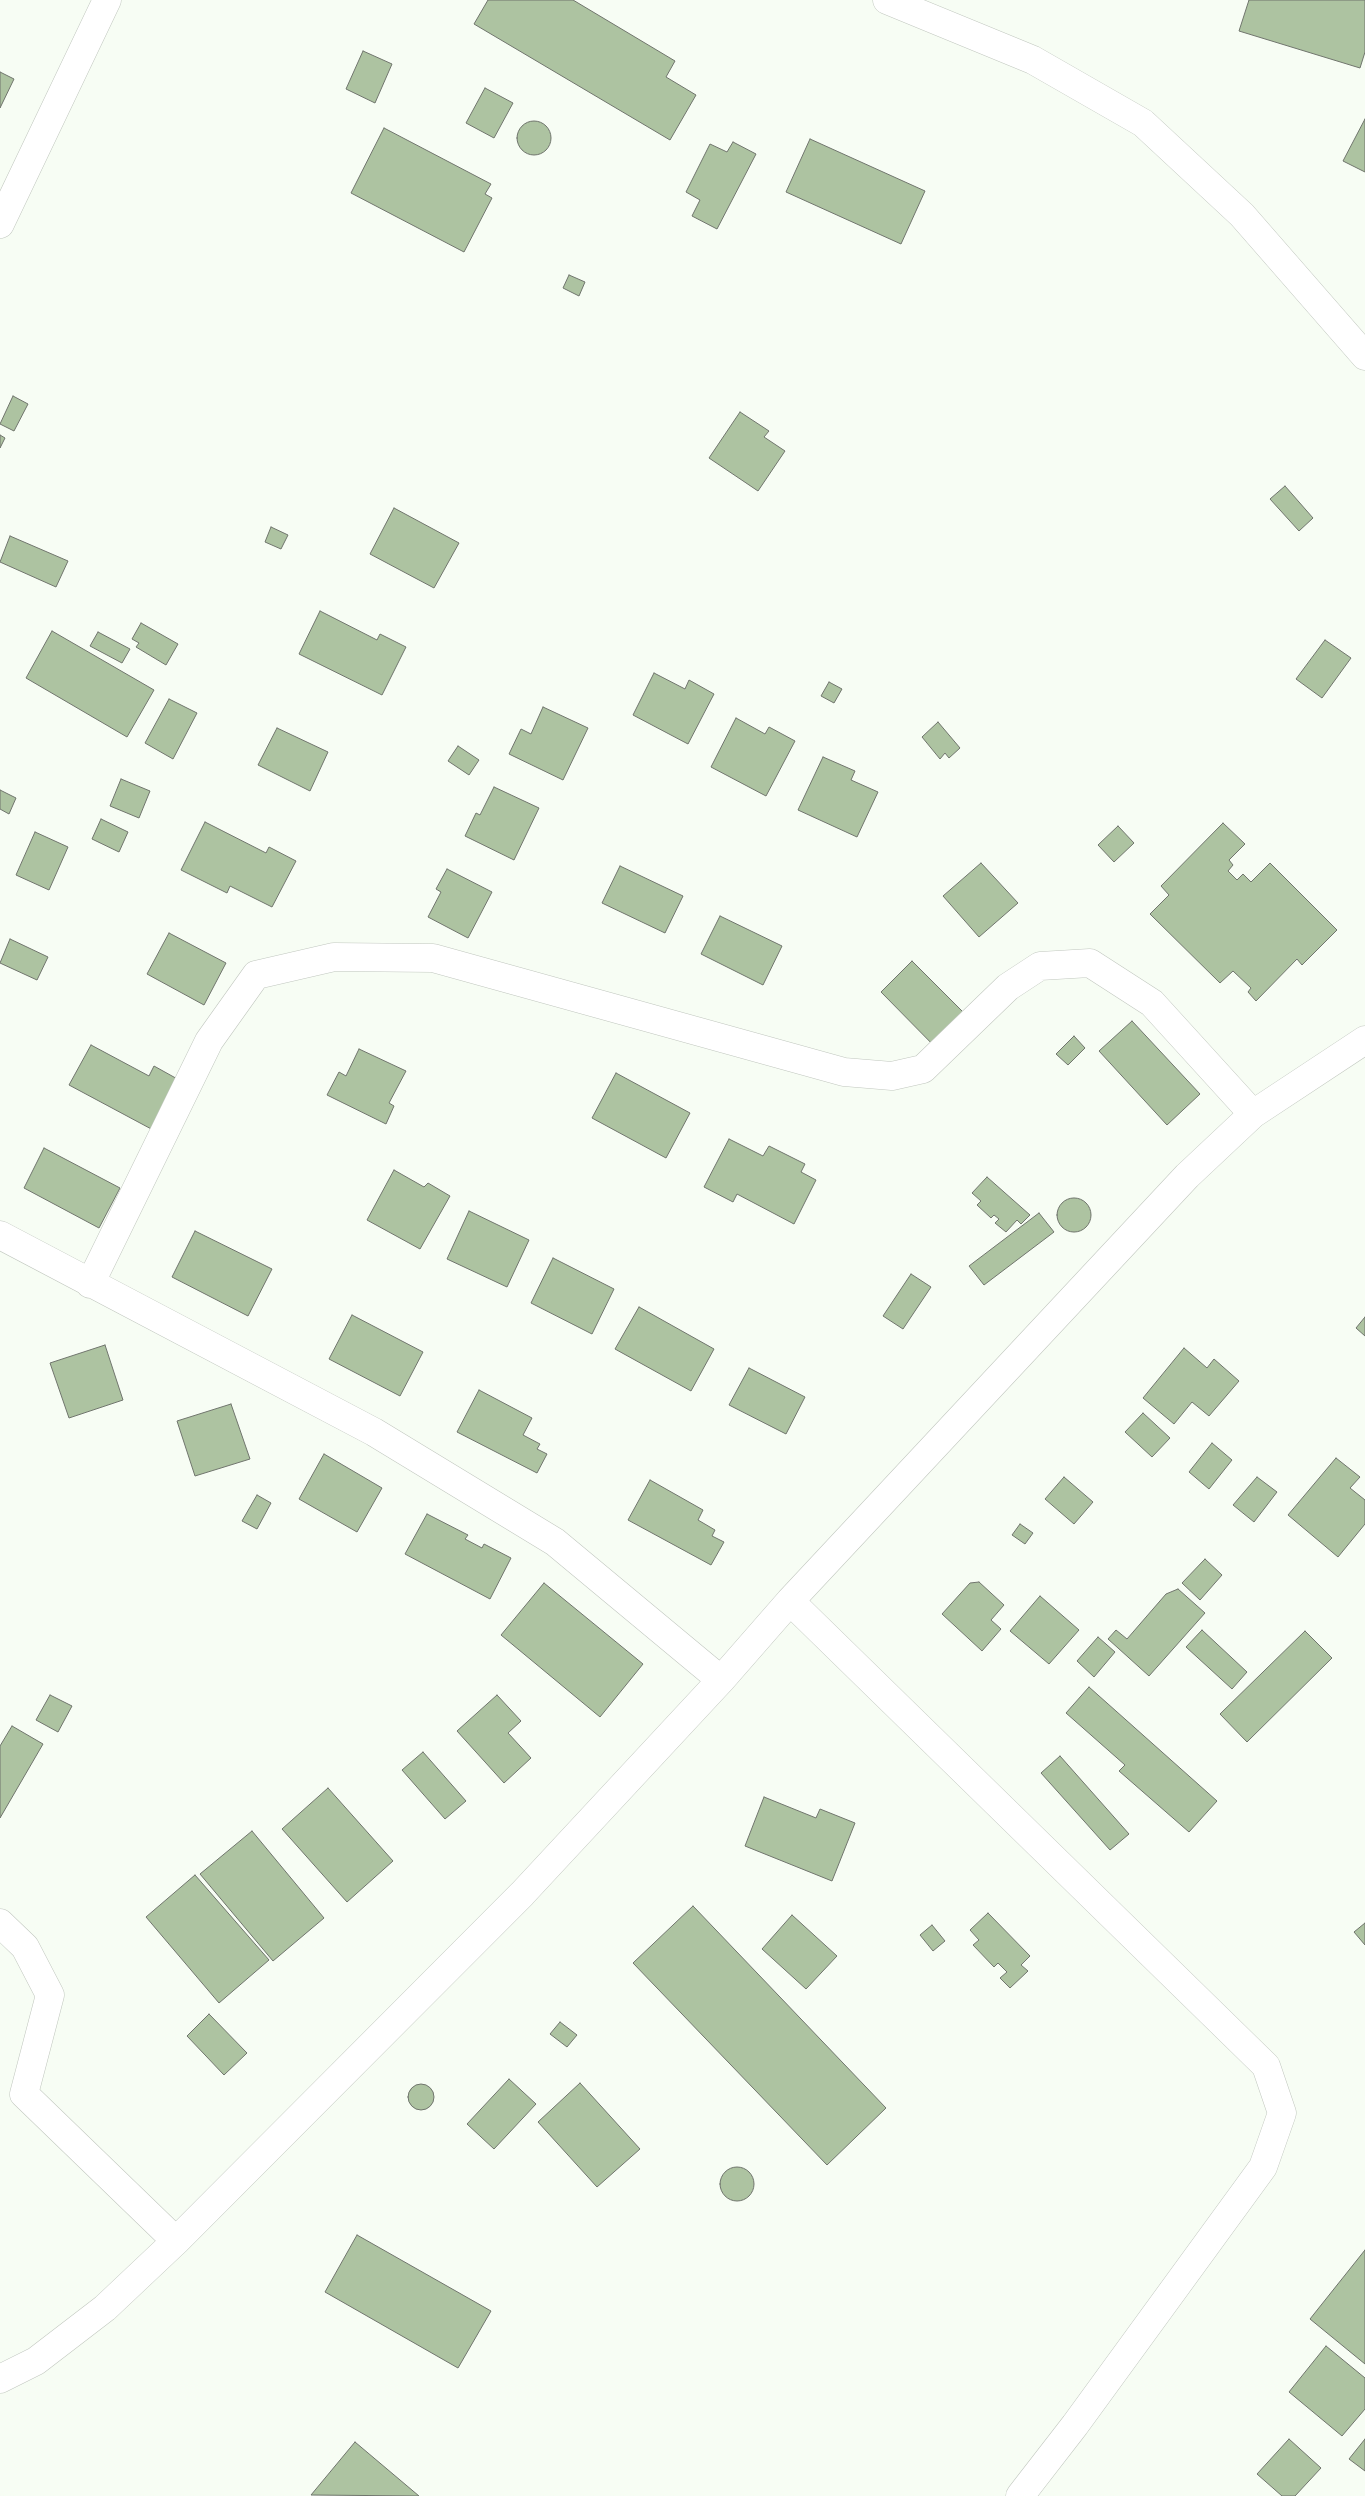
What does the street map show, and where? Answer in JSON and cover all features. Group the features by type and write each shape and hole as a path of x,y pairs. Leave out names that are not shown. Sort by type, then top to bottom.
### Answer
{"street":[{"path":"0,224 107,0"},
{"path":"887,0 1033,60 1143,124 1242,215 1365,356"},
{"path":"90,1284 209,1041 256,975 334,957 433,958 844,1072 892,1076 923,1070 1008,987 1040,966 1090,963 1152,1003 1254,1114"},
{"path":"0,2379 36,2361 105,2308 176,2241 522,1894 721,1680 790,1601 1187,1176 1254,1114 1365,1040"},
{"path":"0,1235 374,1432 555,1542 721,1680"},
{"path":"790,1601 1266,2066 1282,2114 1262,2167 1075,2425 1020,2496"},
{"path":"0,1923 25,1947 50,1995 24,2094 176,2241"}],"building":[{"path":"488,0 573,0 675,61 666,77 696,95 670,140 474,24"},
{"path":"1249,0 1365,0 1365,52 1360,68 1239,31"},
{"path":"363,51 392,64 375,103 346,89"},
{"path":"0,72 14,79 0,108"},
{"path":"485,88 513,103 494,138 466,123"},
{"path":"1365,119 1365,172 1343,161"},
{"path":"534,121 541,122 546,126 550,131 550,145 546,150 541,154 534,155 527,154 522,150 518,145 517,138 518,131 522,126 527,122"},
{"path":"384,128 491,184 485,194 492,198 464,252 351,193"},
{"path":"810,139 925,191 901,244 786,192"},
{"path":"733,142 756,154 717,229 692,216 700,200 686,192 710,144 727,152"},
{"path":"569,275 585,282 579,296 563,288"},
{"path":"13,396 28,404 14,431 0,424"},
{"path":"740,412 769,431 764,437 785,451 758,491 709,458"},
{"path":"0,435 5,438 0,448"},
{"path":"1285,486 1313,518 1299,531 1270,499"},
{"path":"394,508 459,543 434,588 370,554"},
{"path":"271,527 288,535 281,549 265,542"},
{"path":"10,536 68,561 56,587 0,562"},
{"path":"320,611 377,640 380,634 406,647 382,695 299,654"},
{"path":"141,623 178,644 166,665 136,647 139,643 132,639"},
{"path":"52,631 154,690 127,737 26,678"},
{"path":"98,632 130,649 122,663 90,646"},
{"path":"1325,640 1351,658 1322,698 1296,679"},
{"path":"654,673 685,689 689,680 714,694 688,744 633,715"},
{"path":"829,682 842,689 834,703 821,696"},
{"path":"169,699 197,713 173,759 145,743"},
{"path":"543,707 588,728 563,780 509,754 521,729 531,734"},
{"path":"736,718 765,734 769,727 795,741 766,796 711,767"},
{"path":"938,722 960,748 949,758 945,753 940,759 922,737"},
{"path":"277,728 328,752 310,791 258,765"},
{"path":"458,746 479,760 469,775 448,761"},
{"path":"823,757 855,771 851,780 878,792 857,837 798,810"},
{"path":"121,779 150,791 139,818 110,806"},
{"path":"494,787 539,808 514,860 465,836 476,813 480,815"},
{"path":"0,790 16,798 9,814 0,809"},
{"path":"101,819 128,832 119,852 92,839"},
{"path":"205,822 266,853 269,847 296,861 272,907 230,886 227,893 181,870"},
{"path":"1223,823 1245,844 1229,860 1233,865 1228,871 1237,880 1243,874 1251,882 1270,863 1337,930 1302,965 1297,959 1256,1001 1248,992 1251,988 1233,971 1220,983 1150,914 1169,895 1161,886"},
{"path":"1118,826 1134,843 1114,862 1098,845"},
{"path":"35,832 68,847 49,890 16,875"},
{"path":"981,863 1018,903 979,937 943,896"},
{"path":"620,866 683,896 665,933 602,903"},
{"path":"447,869 492,892 468,938 428,917 441,892 436,889"},
{"path":"720,916 782,946 763,985 701,954"},
{"path":"169,933 226,963 204,1005 147,974"},
{"path":"10,939 48,957 37,980 0,963"},
{"path":"912,961 978,1027 946,1058 881,992"},
{"path":"1132,1021 1200,1094 1167,1125 1099,1051"},
{"path":"1074,1036 1085,1048 1068,1065 1056,1054"},
{"path":"91,1045 149,1076 154,1066 181,1081 155,1131 69,1085"},
{"path":"359,1049 406,1071 389,1103 394,1106 386,1124 327,1095 339,1072 346,1076"},
{"path":"616,1073 690,1113 666,1158 592,1118"},
{"path":"729,1139 763,1156 769,1146 805,1164 801,1172 816,1180 794,1224 737,1194 733,1202 704,1187"},
{"path":"44,1148 120,1188 99,1228 24,1188"},
{"path":"394,1170 424,1187 428,1183 450,1196 420,1249 367,1220"},
{"path":"987,1177 1030,1215 1021,1224 1017,1220 1006,1232 995,1223 999,1219 994,1215 991,1218 977,1205 981,1201 972,1193"},
{"path":"1074,1198 1086,1203 1091,1215 1086,1227 1074,1232 1062,1227 1057,1215 1062,1203"},
{"path":"469,1211 529,1240 507,1287 447,1259"},
{"path":"1039,1213 1054,1232 984,1285 969,1266"},
{"path":"195,1231 272,1269 248,1316 172,1277"},
{"path":"553,1258 614,1289 592,1334 531,1303"},
{"path":"911,1274 931,1287 903,1329 883,1316"},
{"path":"639,1307 714,1349 691,1391 615,1349"},
{"path":"352,1315 423,1352 400,1396 329,1359"},
{"path":"1365,1317 1365,1336 1356,1328"},
{"path":"105,1345 123,1400 69,1418 50,1363"},
{"path":"1184,1348 1207,1368 1214,1359 1239,1381 1209,1416 1192,1402 1174,1424 1143,1398"},
{"path":"749,1368 805,1397 786,1434 729,1405"},
{"path":"479,1390 532,1418 523,1435 540,1444 537,1449 547,1454 537,1473 457,1432"},
{"path":"231,1404 250,1459 195,1476 177,1421"},
{"path":"1143,1413 1170,1438 1152,1457 1125,1432"},
{"path":"1212,1443 1232,1460 1209,1489 1189,1472"},
{"path":"324,1454 382,1488 357,1532 299,1499"},
{"path":"1336,1458 1360,1477 1350,1488 1365,1500 1365,1524 1338,1557 1288,1515"},
{"path":"1064,1477 1093,1502 1074,1524 1045,1499"},
{"path":"1257,1477 1277,1492 1254,1522 1233,1505"},
{"path":"650,1480 703,1510 698,1520 715,1530 712,1536 724,1542 711,1565 628,1520"},
{"path":"257,1495 271,1503 257,1529 242,1521"},
{"path":"427,1514 468,1535 465,1539 482,1548 484,1544 511,1558 490,1599 405,1554"},
{"path":"1020,1524 1033,1533 1025,1544 1012,1535"},
{"path":"1205,1559 1222,1575 1200,1600 1182,1583"},
{"path":"979,1582 1004,1605 991,1620 1001,1629 982,1651 942,1614 970,1583"},
{"path":"544,1583 643,1664 600,1717 501,1635"},
{"path":"1178,1589 1205,1613 1149,1676 1108,1639 1116,1630 1127,1639 1166,1594"},
{"path":"1040,1596 1079,1630 1049,1664 1010,1631"},
{"path":"1202,1630 1247,1672 1232,1689 1186,1647"},
{"path":"1305,1631 1332,1658 1247,1742 1220,1714"},
{"path":"1098,1637 1115,1652 1094,1677 1077,1661"},
{"path":"1089,1687 1217,1801 1189,1832 1119,1771 1125,1765 1066,1713"},
{"path":"50,1695 72,1706 58,1732 36,1720"},
{"path":"497,1695 521,1721 508,1733 531,1758 504,1783 457,1731"},
{"path":"12,1726 43,1744 0,1818 0,1746"},
{"path":"423,1752 466,1801 445,1819 402,1770"},
{"path":"1060,1756 1129,1834 1110,1850 1041,1773"},
{"path":"328,1788 393,1861 347,1902 282,1829"},
{"path":"764,1797 816,1818 820,1809 855,1823 832,1881 745,1846"},
{"path":"252,1831 324,1918 273,1961 200,1874"},
{"path":"195,1875 269,1960 219,2003 146,1917"},
{"path":"693,1906 886,2108 827,2165 633,1963"},
{"path":"988,1913 1030,1956 1021,1965 1028,1971 1010,1988 1000,1978 1007,1972 998,1963 994,1967 973,1945 979,1940 970,1930"},
{"path":"792,1915 837,1956 806,1989 762,1949"},
{"path":"1365,1923 1365,1945 1354,1932"},
{"path":"932,1925 945,1941 933,1951 920,1935"},
{"path":"209,2014 247,2053 224,2075 187,2036"},
{"path":"560,2022 577,2035 567,2047 550,2034"},
{"path":"509,2079 536,2104 494,2149 467,2124"},
{"path":"580,2083 640,2149 597,2187 538,2122"},
{"path":"421,2084 430,2088 434,2097 430,2106 421,2110 412,2106 408,2097 412,2088"},
{"path":"737,2167 749,2172 754,2184 749,2196 737,2201 725,2196 720,2184 725,2172"},
{"path":"357,2235 491,2311 458,2368 325,2292"},
{"path":"1365,2250 1365,2364 1310,2319"},
{"path":"1326,2346 1365,2378 1365,2409 1342,2436 1289,2392"},
{"path":"1289,2439 1321,2468 1295,2496 1282,2496 1257,2474"},
{"path":"1365,2439 1365,2471 1349,2459"},
{"path":"355,2442 419,2496 311,2495"}]}
